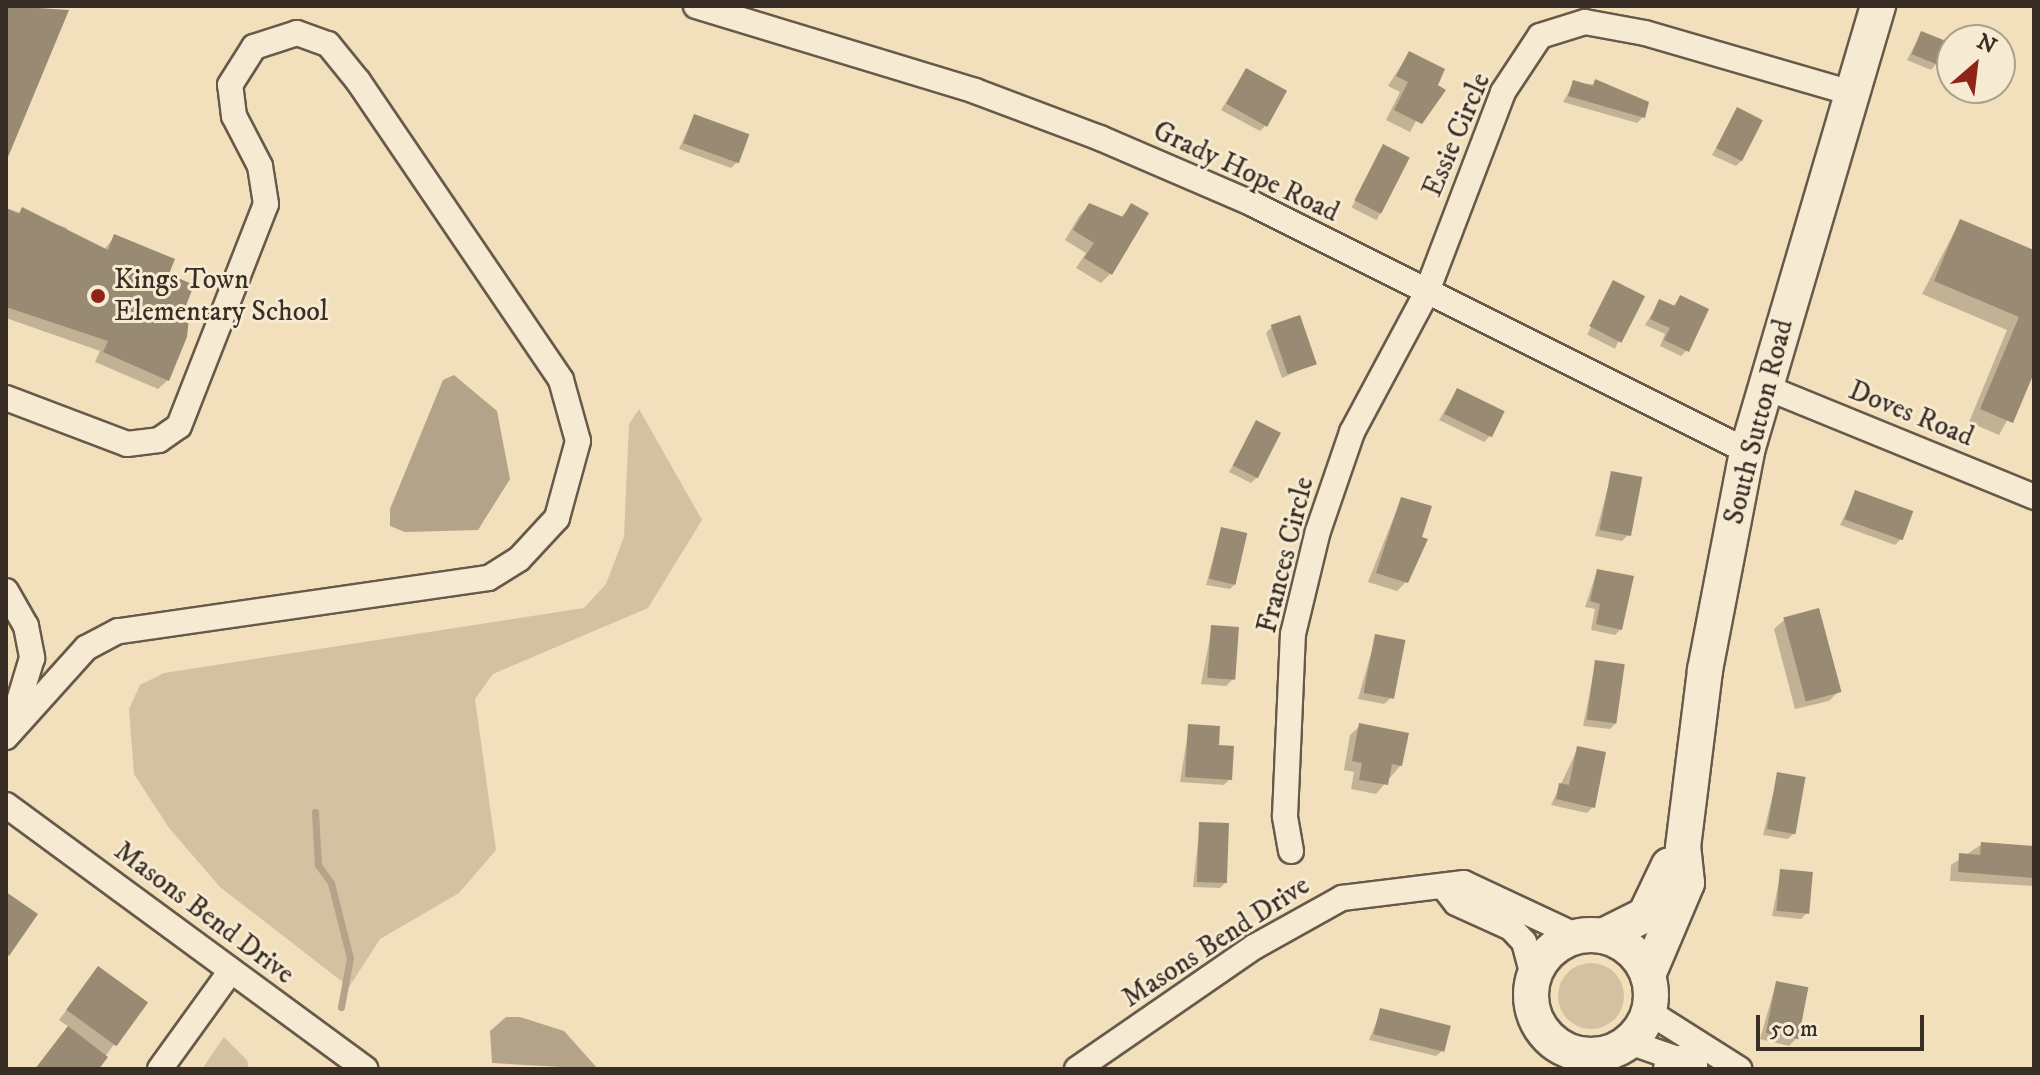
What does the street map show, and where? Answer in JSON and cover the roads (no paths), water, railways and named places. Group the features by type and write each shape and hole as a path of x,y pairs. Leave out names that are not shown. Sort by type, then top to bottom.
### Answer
{"main road":[{"name":"South Sutton Road","path":"1648,975 1687,883 1683,847 1705,670 1747,451 1878,6"},
{"name":"South Sutton Road","path":"1590,936 1645,915 1671,857 1683,847"},
{"path":"1590,936 1622,943 1648,975 1649,1012 1622,1054 1582,1062 1538,1024 1533,975 1558,944 1590,936"}],"street":[{"name":"Grady Hope Road","path":"696,6 975,91 1100,138 1253,204 1426,294 1747,451"},
{"name":"Essie Circle","path":"1426,294 1503,92 1540,36 1585,22 1645,33 1852,93"},
{"path":"6,398 127,444 159,440 179,426 266,204 260,166 234,116 230,85 254,47 297,33 328,44 358,81 561,380 578,441 557,518 519,559 488,578 118,631 86,648 7,735"},
{"name":"Frances Circle","path":"1291,851 1285,816 1293,634 1352,432 1426,294"},
{"name":"Doves Road","path":"1765,387 2034,497"},
{"path":"6,591 26,626 32,658 7,735"},
{"name":"Masons Bend Drive","path":"6,805 366,1069"},
{"name":"Masons Bend Drive","path":"1077,1069 1305,915 1373,892 1446,890 1464,883 1590,936"},
{"path":"1446,890 1456,903 1511,928 1524,942 1533,975"},
{"path":"160,1069 230,972"},
{"path":"1649,1012 1739,1069"},
{"path":"1622,1054 1688,1067"}],"waterway":[{"path":"315,812 318,865 331,883 350,958 341,1007"}],"place":[{"name":"Kings Town Elementary School","path":"98,296"}]}
